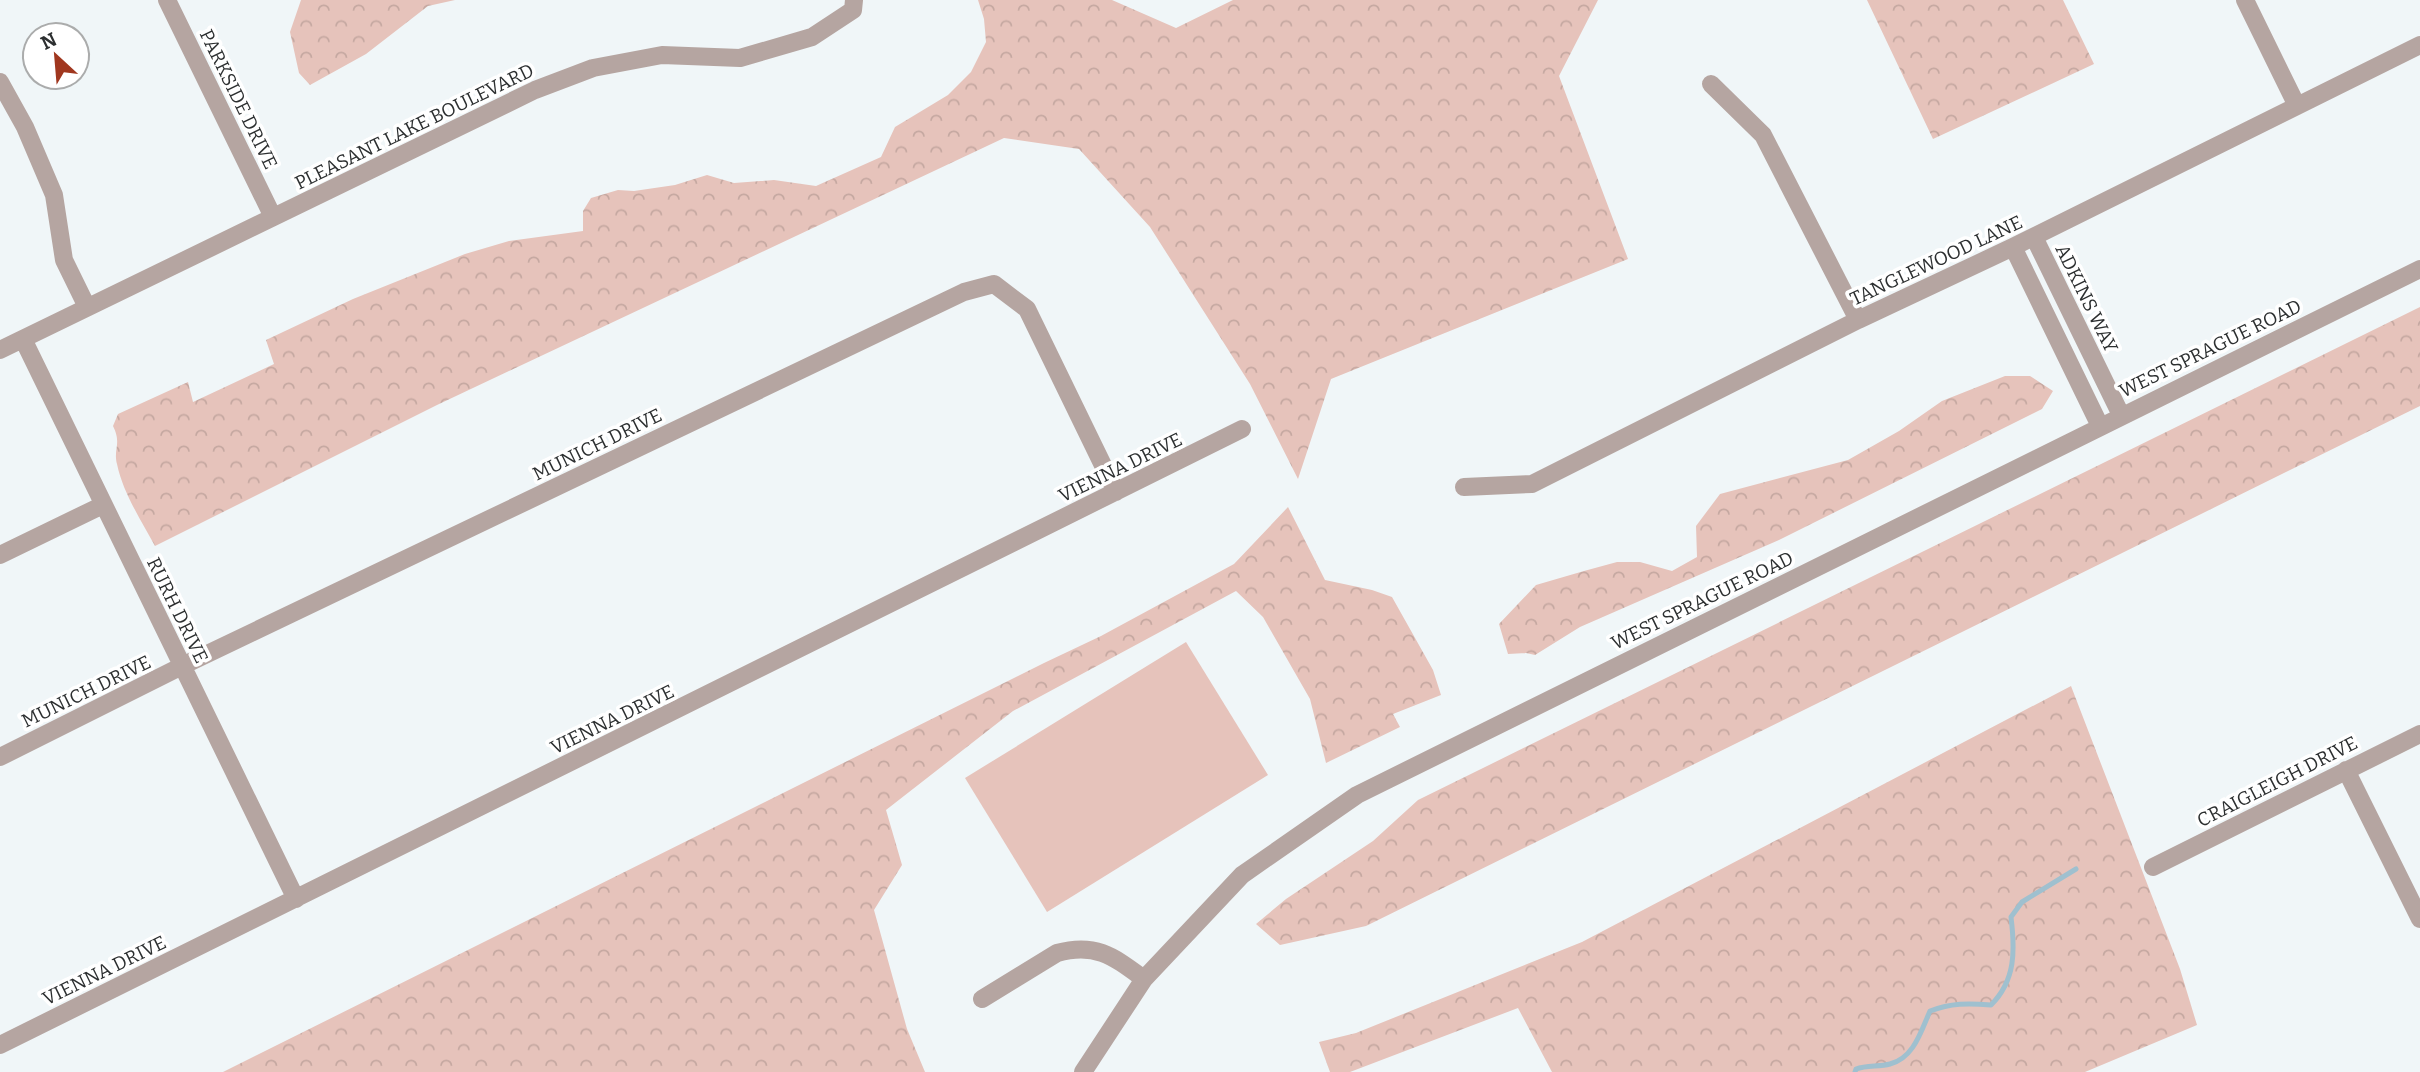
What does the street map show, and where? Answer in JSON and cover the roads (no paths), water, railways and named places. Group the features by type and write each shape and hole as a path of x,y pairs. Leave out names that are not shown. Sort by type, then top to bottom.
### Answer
{"street":[{"name":"PARKSIDE DRIVE","path":"167,0 273,217"},
{"name":"PLEASANT LAKE BOULEVARD","path":"0,350 535,90 593,68 662,55 740,58 811,37 853,10 854,0"},
{"path":"2245,0 2297,106"},
{"name":"TANGLEWOOD LANE","path":"1464,487 1532,484 1858,320 2034,237 2420,45"},
{"path":"0,82 25,127 54,195 64,260 87,307"},
{"path":"1711,83 1763,135 1858,320"},
{"name":"ADKINS WAY","path":"2034,237 2122,415"},
{"path":"2013,247 2100,426"},
{"name":"WEST SPRAGUE ROAD","path":"1083,1072 1144,979 1242,875 1357,795 2420,269"},
{"name":"MUNICH DRIVE","path":"0,757 182,666 964,292 994,284 1027,309 1116,492"},
{"name":"RURH DRIVE","path":"23,339 296,899"},
{"name":"VIENNA DRIVE","path":"0,1045 1242,429"},
{"path":"0,555 103,505"},
{"name":"CRAIGLEIGH DRIVE","path":"2153,867 2420,734"},
{"path":"2346,770 2420,919"},
{"path":"982,999 1057,953 1071,949 1084,948 1113,956 1144,979"}],"waterway":[{"path":"1855,1072 1860,1068 1890,1064 1905,1056 1916,1043 1930,1011 1960,1004 1991,1005 2005,985 2012,964 2011,917 2022,902 2076,869"}]}
